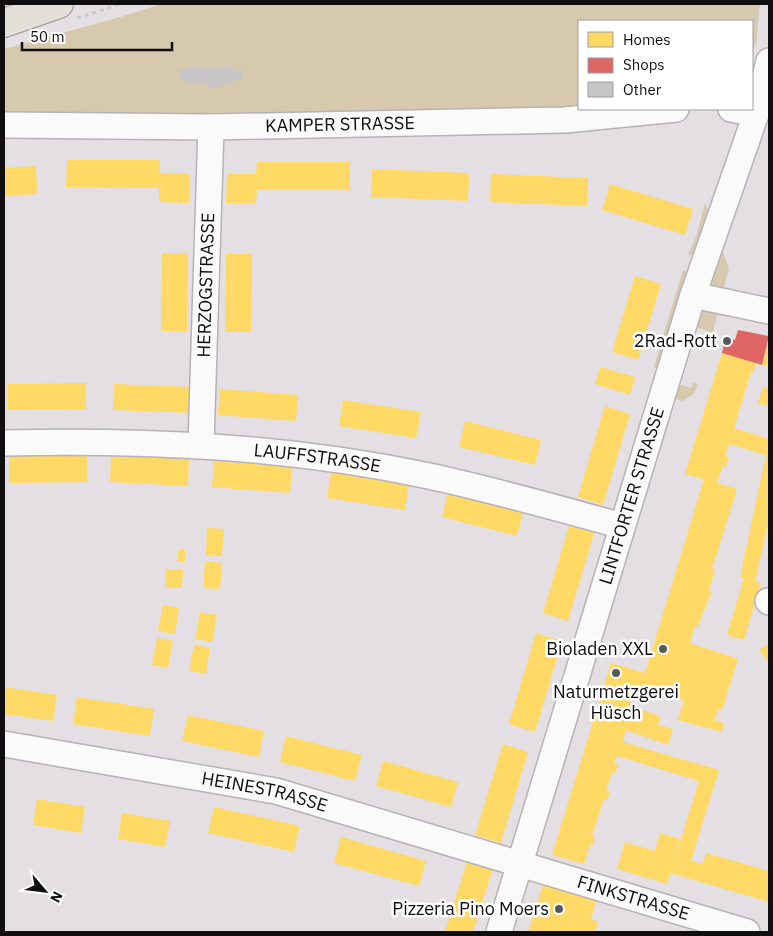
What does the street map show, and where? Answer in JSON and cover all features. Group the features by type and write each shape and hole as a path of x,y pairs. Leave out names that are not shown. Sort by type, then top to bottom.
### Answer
{"main road":[{"path":"4,23 59,4"}],"street":[{"name":"LINTFORTER STRASSE","path":"499,932 693,295 756,114 769,61"},
{"name":"KAMPER STRASSE","path":"4,125 211,127 565,120 666,110"},
{"path":"736,110 756,114"},
{"name":"HERZOGSTRASSE","path":"201,444 211,127"},
{"path":"693,295 769,311"},
{"name":"LAUFFSTRASSE","path":"4,443 96,441 201,444 347,461 428,476 622,526"},
{"name":"HEINESTRASSE","path":"4,744 276,791 520,863"},
{"name":"FINKSTRASSE","path":"520,863 681,923 747,932"}],"path":[{"path":"753,26 760,4"}],"shaded area":[{"path":"162,4 760,4 756,44 753,49 753,20 578,20 578,109 4,125 4,49"},
{"path":"705,203 708,210 694,256 688,254 696,237"},
{"path":"720,244 729,269 722,293 713,291 710,284"},
{"path":"683,270 689,272 660,369 654,367"},
{"path":"708,309 718,310 712,338 708,337 708,331 695,327 697,317"},
{"path":"693,383 698,384 694,394 682,401 671,397 677,384 691,388"}],"building: Homes":[{"path":"67,160 160,160 160,173 189,173 189,203 159,202 159,188 66,187"},
{"path":"257,162 350,162 350,190 257,189 256,203 226,203 227,174 256,174"},
{"path":"36,166 37,194 4,196 4,168"},
{"path":"372,169 469,173 468,201 371,197"},
{"path":"491,174 588,178 587,206 490,202"},
{"path":"610,184 693,209 685,235 602,210"},
{"path":"162,253 188,253 187,331 161,331"},
{"path":"226,254 252,254 251,332 225,332"},
{"path":"635,276 661,284 638,360 612,352"},
{"path":"769,339 769,367 762,365"},
{"path":"722,353 756,363 753,373 751,372 734,428 769,439 769,519 755,582 761,583 744,640 727,635 744,578 740,577 766,455 729,444 725,457 729,458 726,467 723,466 717,483 737,489 712,569 715,570 709,591 712,591 698,626 695,626 690,643 738,659 722,710 718,709 714,720 724,723 722,732 678,720 684,700 653,691 651,697 638,693 636,699 632,698 630,706 660,716 658,725 673,729 668,745 626,730 623,742 719,770 691,861 703,864 706,853 769,871 769,902 670,873 667,884 617,869 625,842 655,851 660,833 680,839 672,868 699,781 617,756 614,763 618,765 615,774 612,772 606,790 610,791 607,800 604,799 592,836 595,837 593,845 590,844 584,864 552,855 611,663 645,673 704,479 685,474"},
{"path":"600,367 635,377 630,395 595,384"},
{"path":"86,383 86,409 8,410 8,384"},
{"path":"114,384 192,387 191,413 113,410"},
{"path":"763,387 769,389 769,406 758,403"},
{"path":"220,389 298,395 296,421 218,415"},
{"path":"343,400 421,412 416,438 339,426"},
{"path":"605,406 630,414 603,505 578,497"},
{"path":"465,421 541,440 535,465 459,447"},
{"path":"9,456 87,456 87,482 9,483"},
{"path":"111,456 189,459 188,486 110,482"},
{"path":"214,461 292,467 290,493 212,487"},
{"path":"331,472 409,484 405,510 327,498"},
{"path":"448,492 524,510 517,536 442,517"},
{"path":"570,523 595,530 568,621 543,613"},
{"path":"207,528 224,529 222,556 206,555"},
{"path":"178,550 185,550 185,561 178,561"},
{"path":"205,561 222,563 220,589 203,588"},
{"path":"166,569 183,570 182,588 165,587"},
{"path":"163,605 179,608 175,634 158,631"},
{"path":"200,612 217,615 212,642 195,639"},
{"path":"536,633 562,641 535,732 509,724"},
{"path":"157,638 173,641 168,668 152,665"},
{"path":"769,643 769,664 759,650"},
{"path":"194,645 210,648 206,674 189,671"},
{"path":"4,687 57,695 53,721 4,714"},
{"path":"77,697 154,709 150,736 73,724"},
{"path":"188,715 264,731 259,757 182,741"},
{"path":"286,736 362,755 355,781 280,762"},
{"path":"503,744 528,752 501,843 475,835"},
{"path":"383,761 458,782 451,807 376,786"},
{"path":"37,799 85,807 81,833 33,825"},
{"path":"214,807 300,826 294,852 208,833"},
{"path":"122,813 170,821 165,847 118,839"},
{"path":"341,837 426,861 419,886 334,863"},
{"path":"467,861 493,868 473,932 445,932"},
{"path":"543,885 596,901 591,919 598,922 595,932 528,932"}],"building: Shops":[{"path":"738,330 769,336 762,365 722,353 726,337 735,340"}],"building: Other":[{"path":"193,65 200,68 231,66 237,71 243,71 242,80 237,80 229,85 222,83 222,88 208,88 208,83 191,84 179,78 180,69 185,70"}],"place":[{"name":"2Rad-Rott","path":"727,341"},
{"name":"Bioladen XXL","path":"663,649"},
{"name":"Naturmetzgerei Hüsch","path":"616,673"},
{"name":"Pizzeria Pino Moers","path":"559,909"}]}
